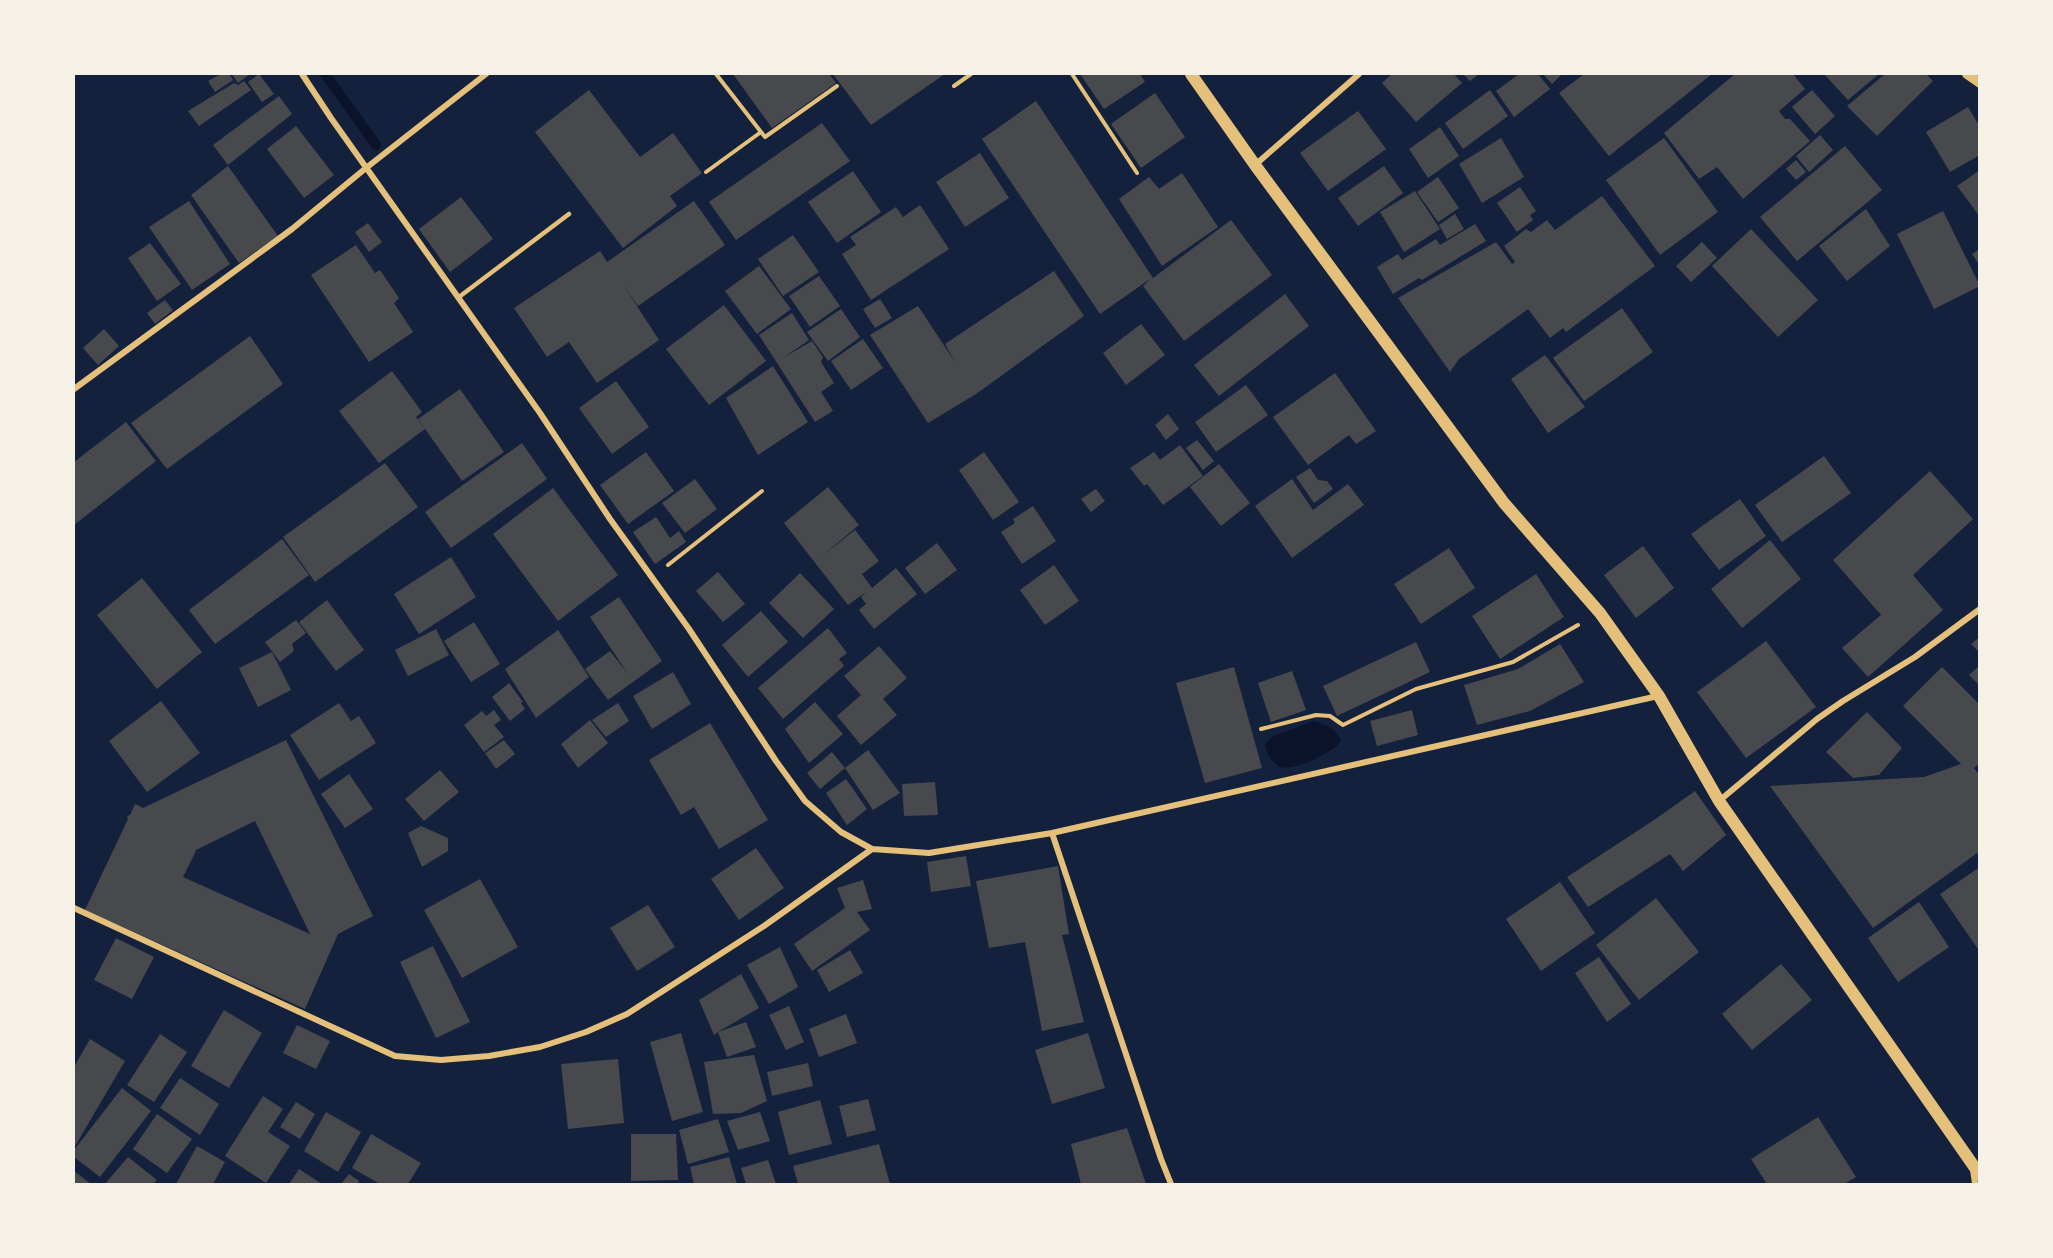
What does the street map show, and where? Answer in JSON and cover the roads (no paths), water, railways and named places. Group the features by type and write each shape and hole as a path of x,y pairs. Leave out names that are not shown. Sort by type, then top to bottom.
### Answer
{"main road":[{"path":"1191,74 1255,165 1504,503 1600,613 1659,696 1719,801 1976,1170"}],"street":[{"path":"302,74 540,413 805,801 841,832 872,849 929,853 1052,833 1659,696"},
{"path":"74,389 292,229 486,74"},
{"path":"1255,165 1359,74"},
{"path":"1967,74 1980,83"},
{"path":"1719,801 1817,719 1915,657 1980,609"},
{"path":"1052,833 1171,1185"},
{"path":"74,908 395,1056 441,1060 489,1056 540,1047 627,1014 764,926 872,849"},
{"path":"1975,1185 1976,1170"}],"lane":[{"path":"459,297 569,214"}],"water":[{"path":"1314,721 1330,728 1341,741 1313,760 1294,767 1280,767 1274,763 1265,743 1274,736"}],"waterway":[{"path":"325,74 376,145"}]}
